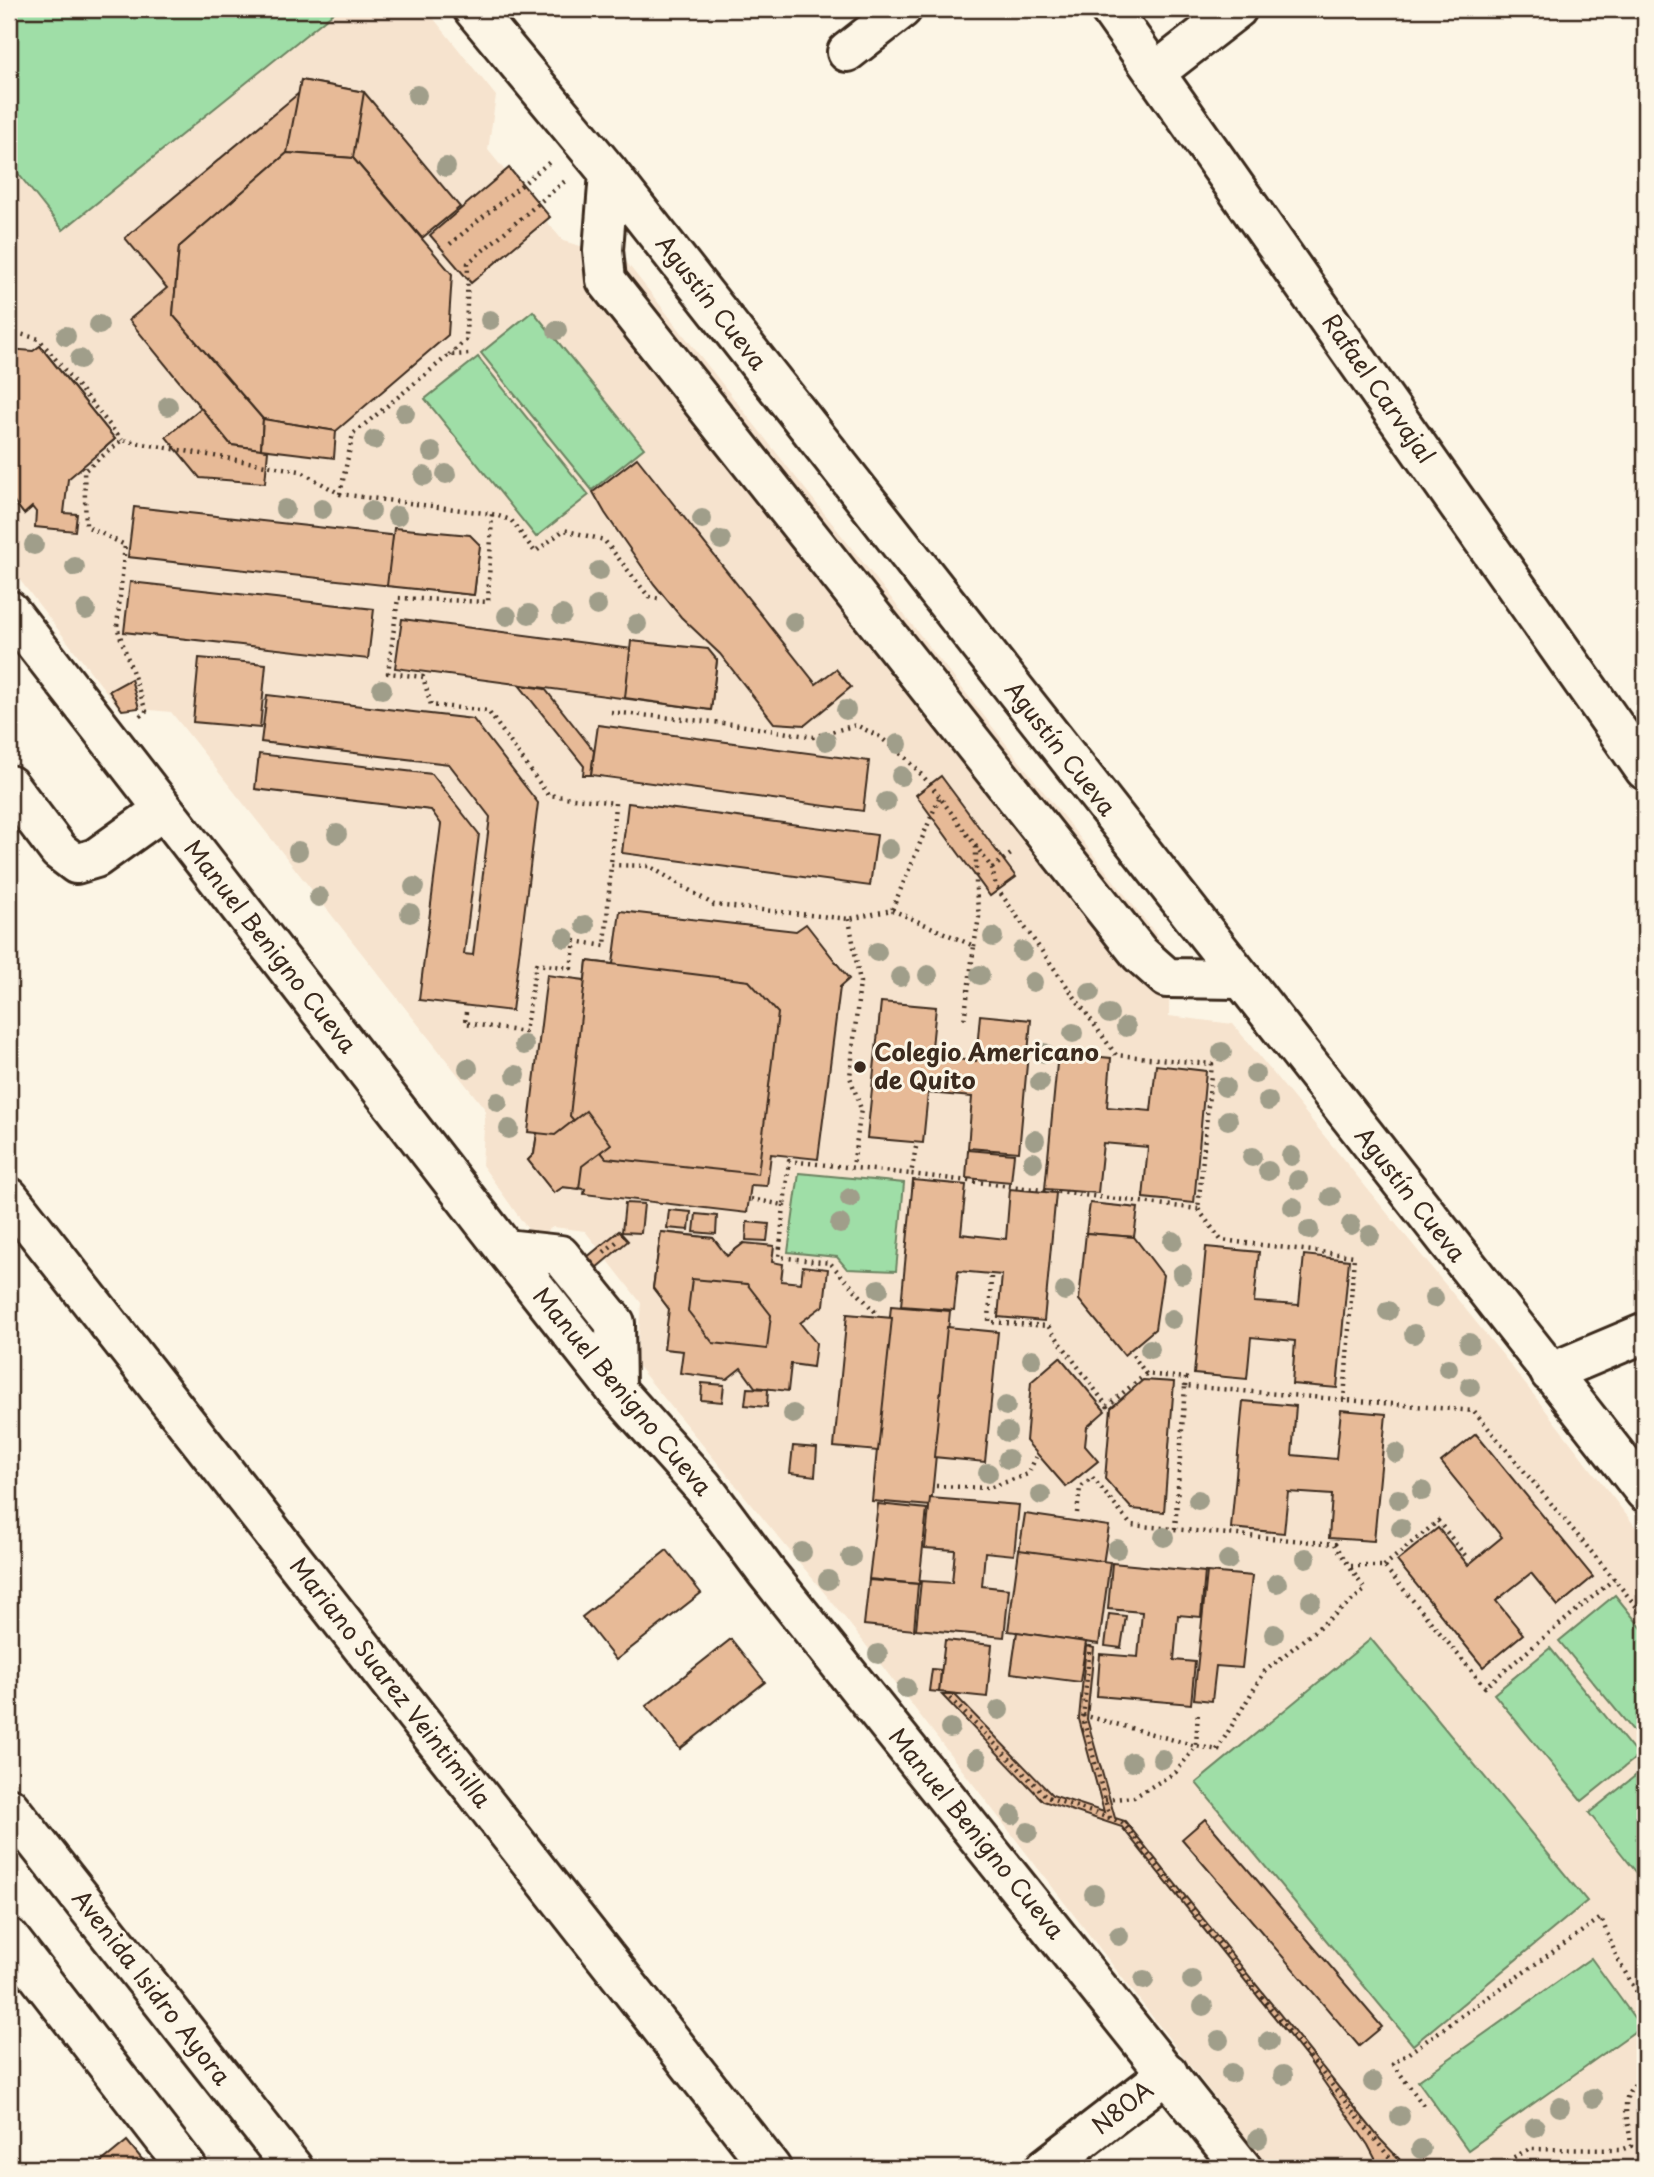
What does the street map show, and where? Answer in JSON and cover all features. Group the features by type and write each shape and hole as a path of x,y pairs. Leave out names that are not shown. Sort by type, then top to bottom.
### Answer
{"street":[{"name":"Agustín Cueva","path":"473,9 595,156 1645,1492"},
{"path":"847,52 902,9"},
{"name":"Rafael Carvajal","path":"1111,9 1645,770"},
{"path":"1156,72 1237,9"},
{"path":"595,156 606,280 614,291 1140,954 1167,978 1240,979"},
{"name":"Manuel Benigno Cueva","path":"9,610 616,1390 703,1487 767,1573 1242,2168"},
{"path":"9,785 59,851 76,864 96,858 163,810"},
{"name":"Mariano Suarez Veintimilla","path":"9,1197 771,2168"},
{"path":"1550,1373 1645,1333"},
{"name":"Avenida Isidro Ayora","path":"9,1807 291,2168"},
{"path":"9,1938 187,2168"},
{"name":"N80A","path":"1045,2168 1168,2073"}],"path":[{"path":"450,244 595,156"},
{"path":"340,494 353,434 466,340 468,263 595,156"},
{"path":"9,331 39,339 122,440 300,471 340,494 492,514 511,520 535,552 564,530 604,540 649,597 660,599"},
{"path":"449,355 469,354"},
{"path":"110,741 146,711 117,627 125,545 86,526 85,471 122,440"},
{"path":"466,1012 465,1023 525,1032 536,964 571,968 575,941 605,946 615,803 548,795 488,711 431,705 424,677 388,673 398,597 488,603 492,514"},
{"path":"611,712 733,724 813,737 856,725 880,737 907,759 940,797 992,868 996,887 1116,1055 1213,1064 1198,1209 1221,1240 1354,1256 1344,1400"},
{"path":"891,910 940,797"},
{"path":"964,1021 979,917 975,890 976,846"},
{"path":"611,865 649,866 713,905 849,919 891,910 974,946"},
{"path":"849,919 860,982 850,1077 861,1109 853,1167"},
{"path":"911,1174 916,1147"},
{"path":"878,1315 830,1263 779,1257 789,1161 1198,1209"},
{"path":"751,1199 784,1205"},
{"path":"991,1277 989,1322 1048,1326 1107,1406 1146,1374 1186,1378 1175,1529"},
{"path":"1133,1355 1146,1374"},
{"path":"1185,1386 1474,1412 1645,1618"},
{"path":"936,1486 989,1488 1028,1474 1036,1457"},
{"path":"1077,1513 1080,1488 1092,1477 1131,1524 1335,1544 1365,1590 1265,1671 1217,1750"},
{"path":"1349,1566 1384,1566 1438,1521 1468,1559"},
{"path":"1384,1566 1485,1687 1614,1579"},
{"path":"1090,1645 1083,1715 1110,1818"},
{"path":"950,1698 1047,1797 1124,1824 1398,2168"},
{"path":"1105,1800 1134,1797 1176,1772 1196,1746 1198,1710"},
{"path":"1083,1715 1224,1751"},
{"path":"1423,2105 1393,2064 1601,1918 1618,1960 1645,2006"},
{"path":"1506,2168 1510,2159 1530,2149 1620,2150 1631,2146 1624,2113 1632,2089 1645,2079"}],"shaded area":[{"name":"Colegio Americano de Quito","path":"9,9 426,9 496,96 488,150 563,241 623,258 1170,952 1169,1016 1233,1024 1502,1354 1645,1539 1645,2168 1269,2168 845,1618 636,1364 641,1303 585,1231 553,1227 534,1238 482,1165 485,1109 171,712 118,707 9,566"}],"green space":[{"path":"9,9 338,9 63,230 9,162"},
{"path":"533,311 644,448 592,490 481,353"},
{"path":"478,357 589,495 536,537 425,399"},
{"path":"799,1173 904,1183 896,1271 847,1269 837,1257 788,1252"},
{"path":"1615,1595 1645,1632 1645,1745 1559,1641"},
{"path":"1371,1639 1587,1901 1413,2045 1196,1783"},
{"path":"1550,1648 1638,1756 1582,1801 1494,1694"},
{"path":"1645,1768 1645,1883 1589,1813"},
{"path":"1591,1958 1641,2027 1468,2150 1418,2081"}],"building":[{"path":"301,80 364,92 460,207 422,238 353,158 287,153 179,247 173,315 263,419 261,449 231,445 129,320 167,288 125,238 299,93"},
{"path":"301,80 364,92 353,158 287,153"},
{"path":"287,153 353,158 452,274 448,335 336,431 263,419 173,315 179,247"},
{"path":"509,168 550,217 471,283 430,235"},
{"path":"40,346 115,439 24,514 9,495 9,371"},
{"path":"40,346 115,439 68,479 64,513 77,514 75,531 35,527 36,512 32,507 24,514 9,495 9,349 33,351"},
{"path":"201,408 231,445 268,450 265,483 200,478 166,437"},
{"path":"263,419 336,431 334,458 261,449"},
{"path":"637,458 816,684 836,669 851,687 805,725 774,723 720,654 681,617 654,584 605,513 593,492"},
{"path":"134,507 480,545 474,595 128,557"},
{"path":"394,528 470,535 480,545 474,595 387,586"},
{"path":"130,582 374,609 368,659 124,632"},
{"path":"402,619 717,660 711,710 395,668"},
{"path":"631,641 708,649 717,660 711,710 625,698"},
{"path":"199,658 266,664 260,728 193,722"},
{"path":"131,679 139,708 122,710 109,691"},
{"path":"519,685 545,689 594,751 591,775 583,775 584,766"},
{"path":"267,695 473,719 538,803 512,1011 419,1000 441,824 431,810 255,789 259,754 432,774 479,834 464,954 473,955 490,817 449,764 261,742"},
{"path":"598,725 869,761 863,811 591,775"},
{"path":"941,776 1016,877 990,896 916,795"},
{"path":"628,803 877,835 870,886 622,853"},
{"path":"620,911 796,931 806,924 849,979 840,987 818,1159 771,1154 767,1186 751,1185 747,1213 584,1194 585,1189 563,1187 554,1193 528,1160 534,1154 537,1133 528,1132 547,975 585,980 587,961 613,964"},
{"path":"587,961 749,981 778,1013 758,1174 606,1158 570,1116"},
{"path":"881,1002 936,1007 931,1057 976,1061 980,1015 1031,1020 1019,1152 968,1148 972,1097 928,1093 923,1143 867,1138"},
{"path":"1058,1053 1111,1058 1107,1107 1151,1111 1156,1065 1206,1071 1194,1203 1143,1198 1148,1147 1103,1143 1098,1193 1045,1189"},
{"path":"586,1111 611,1144 582,1166 579,1189 563,1187 554,1193 528,1160 534,1154 537,1133 555,1135"},
{"path":"968,1150 1014,1154 1011,1182 966,1178"},
{"path":"913,1180 966,1185 961,1234 1006,1239 1010,1189 1056,1193 1044,1321 998,1317 1002,1275 958,1271 954,1310 901,1306"},
{"path":"625,1203 644,1204 641,1233 622,1232"},
{"path":"1090,1203 1138,1208 1134,1237 1086,1233"},
{"path":"669,1210 691,1212 689,1230 667,1228"},
{"path":"696,1214 717,1216 716,1234 694,1232"},
{"path":"747,1222 769,1224 767,1241 746,1240"},
{"path":"619,1231 628,1241 589,1274 580,1263"},
{"path":"661,1232 713,1238 727,1256 744,1243 771,1278 753,1292 747,1284 692,1279 688,1311 669,1309 653,1288"},
{"path":"661,1232 713,1238 727,1256 744,1243 774,1246 772,1262 783,1264 781,1281 801,1283 803,1266 828,1269 824,1305 800,1323 816,1343 813,1367 791,1364 788,1391 755,1387 741,1368 727,1379 680,1373 683,1351 664,1349 669,1309 653,1288"},
{"path":"1086,1233 1134,1237 1163,1275 1155,1329 1124,1355 1079,1300"},
{"path":"1206,1247 1259,1252 1254,1302 1299,1305 1304,1255 1349,1260 1337,1388 1292,1384 1295,1341 1251,1337 1247,1379 1194,1374"},
{"path":"692,1279 747,1284 771,1315 767,1349 713,1343 688,1311"},
{"path":"891,1306 950,1311 931,1506 872,1501"},
{"path":"847,1314 892,1318 878,1451 834,1447"},
{"path":"947,1327 998,1332 985,1462 934,1457"},
{"path":"1060,1357 1105,1411 1087,1427 1085,1446 1098,1461 1066,1487 1026,1441 1031,1382"},
{"path":"1143,1380 1174,1382 1164,1512 1132,1509 1105,1479 1111,1408"},
{"path":"702,1383 724,1385 722,1402 701,1400"},
{"path":"747,1388 768,1389 767,1407 745,1405"},
{"path":"1243,1401 1296,1406 1292,1455 1336,1459 1341,1410 1386,1414 1374,1541 1329,1538 1332,1495 1288,1492 1284,1533 1231,1528"},
{"path":"1476,1434 1593,1577 1558,1606 1531,1573 1496,1601 1523,1634 1483,1667 1397,1561 1438,1528 1468,1565 1502,1537 1441,1462"},
{"path":"793,1446 817,1448 815,1476 790,1473"},
{"path":"930,1498 1019,1505 1014,1555 985,1552 982,1586 1009,1589 1004,1637 916,1629 921,1581 952,1583 955,1550 925,1548"},
{"path":"878,1504 927,1509 919,1584 869,1579"},
{"path":"1025,1514 1109,1526 1103,1564 1019,1552"},
{"path":"667,1550 701,1593 616,1660 582,1617"},
{"path":"1019,1550 1110,1562 1099,1644 1008,1631"},
{"path":"1112,1563 1205,1572 1201,1617 1178,1615 1174,1660 1195,1662 1191,1704 1097,1696 1100,1654 1138,1657 1142,1612 1108,1609"},
{"path":"1207,1572 1252,1576 1242,1668 1216,1666 1212,1701 1194,1699"},
{"path":"869,1580 918,1584 914,1630 864,1625"},
{"path":"1109,1614 1126,1616 1121,1648 1105,1646"},
{"path":"1017,1632 1086,1642 1080,1682 1011,1673"},
{"path":"731,1639 765,1682 680,1749 646,1706"},
{"path":"945,1640 992,1645 987,1697 939,1692"},
{"path":"1086,1646 1094,1648 1087,1719 1115,1818 1125,1821 1380,2139 1408,2168 1380,2168 1368,2145 1308,2059 1122,1827 1043,1801 942,1695 955,1695 1052,1795 1104,1812 1079,1719"},
{"path":"932,1669 941,1670 939,1692 929,1691"},
{"path":"1205,1819 1382,2027 1359,2046 1182,1839"},
{"path":"127,2141 146,2164 142,2168 94,2168"}],"place":[{"name":"Colegio Americano de Quito","path":"860,1067"}]}
